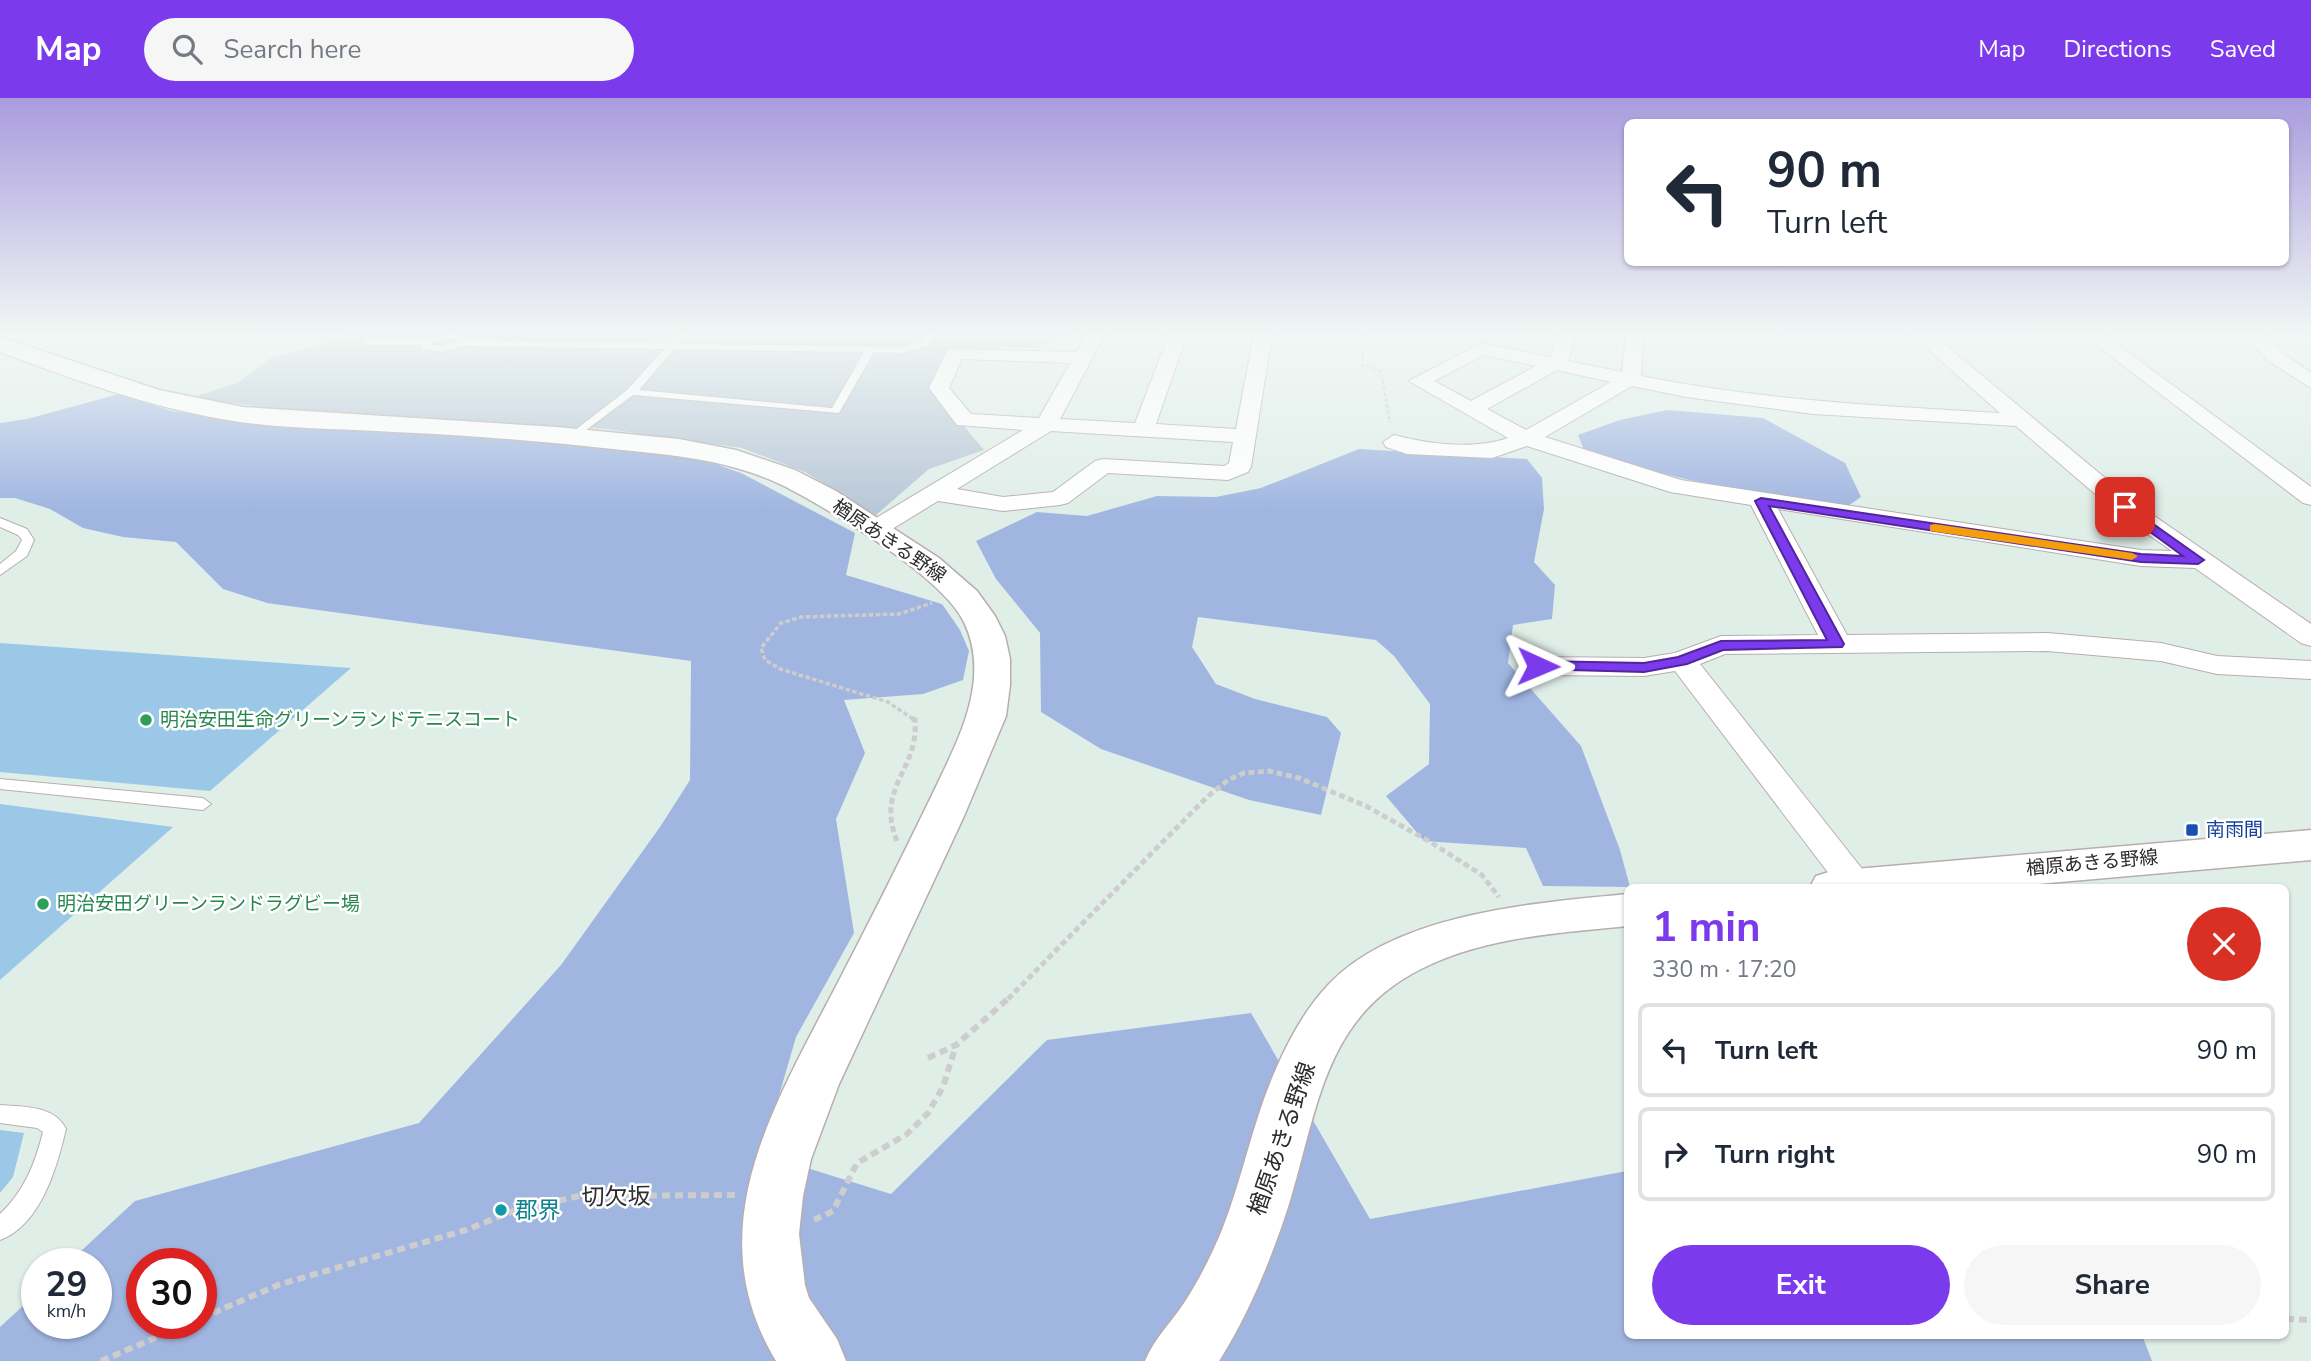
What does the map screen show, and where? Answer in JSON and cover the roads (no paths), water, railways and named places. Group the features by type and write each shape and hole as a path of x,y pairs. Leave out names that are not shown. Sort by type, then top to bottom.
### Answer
{"main road":[{"name":"楢原あきる野線","path":"139,393 206,409 278,418 574,436 681,447 743,460 814,491 875,529 955,586 989,634 995,683 987,716 974,750 803,1106 779,1176 772,1223 772,1270 786,1323 814,1361"},
{"name":"楢原あきる野線","path":"1867,884 2311,845"},
{"name":"楢原あきる野線","path":"1177,1361 1219,1303 1265,1196 1280,1134 1302,1071 1326,1023 1350,993 1384,969 1455,936 1513,924 1624,910"}],"street":[{"path":"943,393 965,420 1245,436"},
{"path":"875,529 1046,425 1064,393"},
{"path":"1143,430 1157,393"},
{"path":"936,493 1003,504 1059,498 1104,466 1228,473 1240,467 1253,393"},
{"path":"1440,393 1525,438 1642,478 1761,501 2141,558 2198,560"},
{"path":"1471,409 1501,393"},
{"path":"1394,442 1407,447 1482,452 1525,438 1604,393"},
{"path":"1700,393 1813,408 2019,420"},
{"path":"1988,393 2125,507 2311,637"},
{"path":"2170,393 2311,498"},
{"path":"1761,501 1837,644"},
{"path":"1538,666 1644,667 1682,661 1721,645 2047,642 2161,652 2217,666 2311,670"},
{"path":"1682,661 1843,884"}],"lane":[{"path":"574,436 630,393"},
{"path":"641,393 835,411 845,393"},
{"path":"0,522 23,532 28,540 22,553 0,570"},
{"path":"0,784 203,804"},
{"path":"0,1114 42,1119 55,1129 44,1176 11,1220 0,1229"}],"place":[{"name":"明治安田生命グリーンランドテニスコート","path":"146,720"},
{"name":"南雨間","path":"2192,830"},
{"name":"明治安田グリーンランドラグビー場","path":"43,904"},
{"name":"郡界","path":"501,1210"}]}
